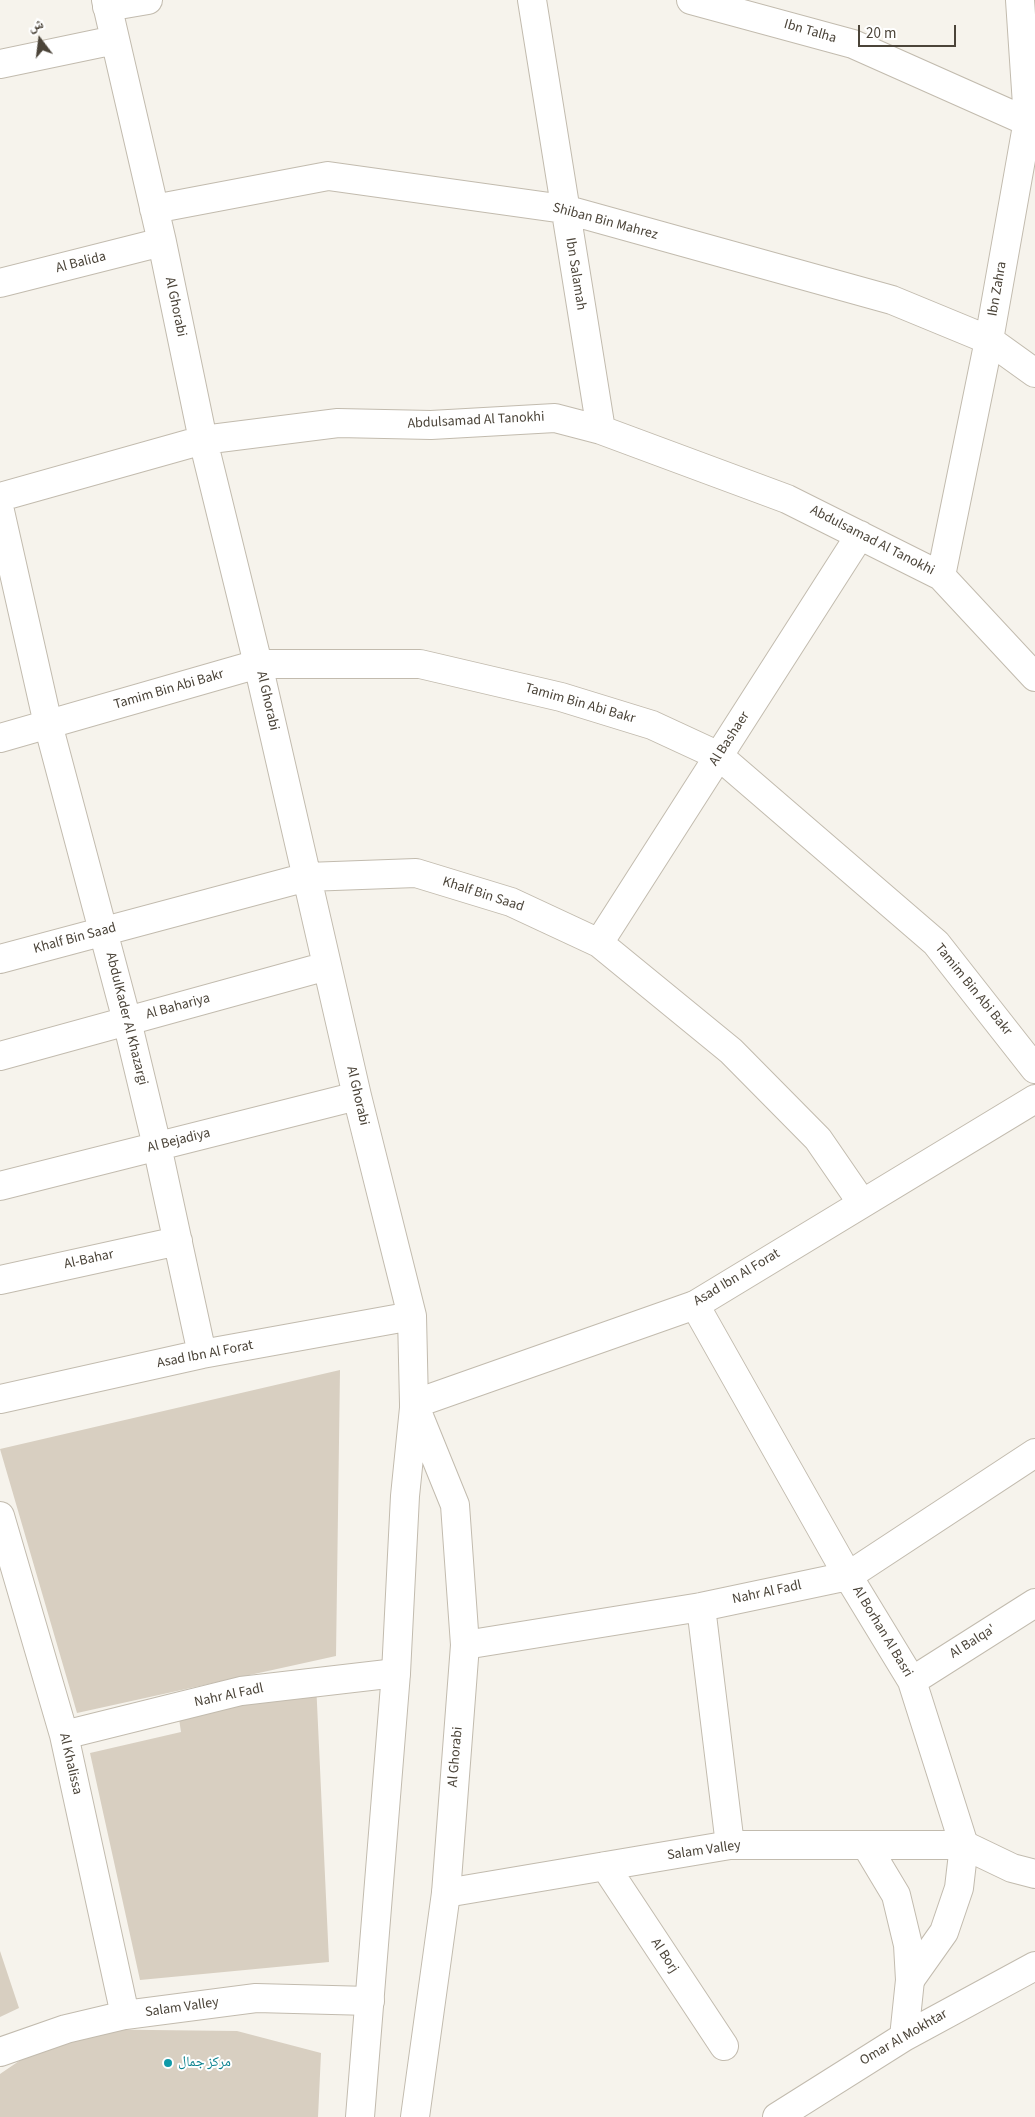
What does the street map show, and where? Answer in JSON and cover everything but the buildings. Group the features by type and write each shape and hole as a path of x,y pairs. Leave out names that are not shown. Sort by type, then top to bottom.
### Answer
{"street":[{"path":"107,4 148,0"},
{"name":"Ibn Salamah","path":"532,0 600,430"},
{"name":"Ibn Talha","path":"691,0 853,44 1031,123"},
{"name":"Ibn Zahra","path":"941,576 1031,123 1020,0"},
{"name":"Al Ghorabi","path":"107,4 162,242 204,440 258,664 357,1096 412,1316 414,1404 405,1496 396,1673 360,2117"},
{"path":"0,64 115,40"},
{"name":"Shiban Bin Mahrez","path":"154,209 328,176 564,209 892,300 989,340 1035,373"},
{"name":"Al Balida","path":"0,283 162,242"},
{"name":"Abdulsamad Al Tanokhi","path":"0,498 204,440 338,423 431,425 554,418 600,430 787,499 941,576 1035,677"},
{"name":"AbdulKader Al Khazargi","path":"0,512 48,724 127,1021 157,1146 202,1354"},
{"name":"Al Bashaer","path":"599,943 860,535"},
{"name":"Tamim Bin Abi Bakr","path":"0,738 258,664 420,664 561,697 634,719 652,725 719,756 936,943 1035,1069"},
{"name":"Khalf Bin Saad","path":"0,959 307,877 416,874 511,902 599,943 730,1051 818,1139 862,1203"},
{"name":"Al Bahariya","path":"0,1056 327,966"},
{"name":"Al Bejadiya","path":"0,1186 357,1096"},
{"name":"Asad Ibn Al Forat","path":"414,1404 695,1305 1035,1099"},
{"name":"Al-Bahar","path":"0,1280 178,1241"},
{"name":"Al Borhan Al Basri","path":"695,1305 848,1576 912,1681 964,1845 959,1888 944,1932 910,1980"},
{"name":"Asad Ibn Al Forat","path":"0,1399 202,1354 412,1316"},
{"name":"Al Ghorabi","path":"414,1404 455,1505 465,1645 446,1893 415,2117"},
{"name":"Nahr Al Fadl","path":"465,1645 701,1607 848,1576 1035,1453"},
{"name":"Al Khalissa","path":"0,1516 64,1735 124,2015"},
{"name":"Al Balqa'","path":"912,1681 1035,1603"},
{"path":"701,1607 730,1845"},
{"name":"Nahr Al Fadl","path":"64,1735 240,1691 396,1673"},
{"name":"Salam Valley","path":"446,1893 730,1845 964,1845"},
{"path":"866,1845 896,1895 908,1946 910,1980 904,2037"},
{"path":"964,1845 1012,1868 1035,1874"},
{"name":"Al Borj","path":"605,1866 724,2046"},
{"name":"Omar Al Mokhtar","path":"777,2117 904,2037 1035,1966"},
{"name":"Salam Valley","path":"0,2052 66,2029 124,2015 256,1998 370,2001"}],"place":[{"name":"مركز جمال","path":"168,2063"}]}
